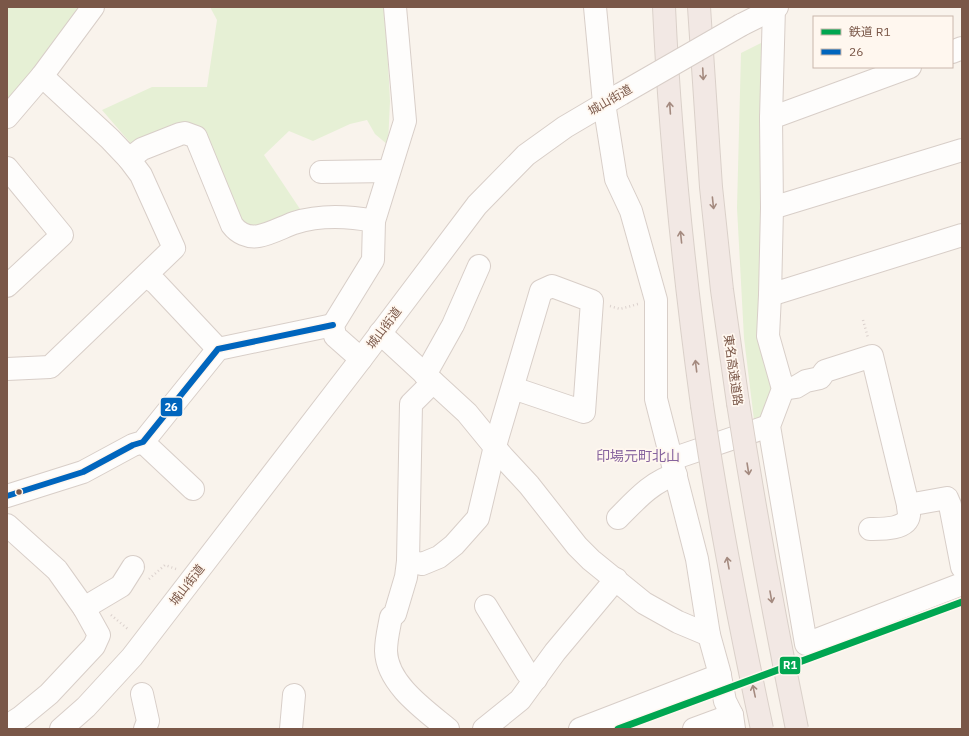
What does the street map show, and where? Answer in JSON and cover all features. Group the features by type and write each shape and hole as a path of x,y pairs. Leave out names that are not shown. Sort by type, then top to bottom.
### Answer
{"highway":[{"path":"664,7 678,204 687,293 702,405 715,491 733,590 762,729"},
{"name":"東名高速道路","path":"698,7 711,188 722,290 752,494 772,605 797,729"}],"street":[{"path":"7,117 42,76 93,7"},
{"path":"361,359 334,336 333,325 373,260 374,221 405,121 395,7"},
{"path":"595,7 613,99 616,179 631,211 656,300 656,399 697,559 710,635 725,700 733,722 694,729"},
{"path":"775,8 771,118 772,208 768,336 783,388 769,426 806,644 962,584"},
{"name":"城山街道","path":"62,729 86,707 132,657 361,359 477,205 526,156 565,127 741,25 775,8"},
{"path":"771,118 907,68"},
{"path":"7,370 50,367 174,248 141,175 129,159 110,139 42,76"},
{"path":"129,159 142,149 180,134 185,133 196,137 232,225 236,231 249,236 259,236 312,219 356,218 374,221"},
{"path":"772,208 962,150"},
{"path":"7,168 62,235 7,286"},
{"path":"321,172 389,171"},
{"path":"770,295 962,235"},
{"path":"451,729 420,706 394,678 388,665 386,652 391,617 395,614 406,577 408,561 411,404 429,378 478,266"},
{"path":"146,276 156,283 218,349"},
{"path":"408,561 422,564 439,557 454,544 478,518 494,446 513,388 541,291 552,286 592,301 584,412 513,388"},
{"path":"7,496 83,472 133,445 143,442 218,349 333,325"},
{"path":"380,334 467,413 502,457 529,485 577,546 591,560 644,603 678,622 710,635"},
{"path":"783,388 796,387 806,381 820,378 825,371 872,356 908,505 909,516 906,521 896,528 870,529"},
{"path":"618,518 651,488 669,477 674,467 769,426"},
{"path":"143,442 193,489"},
{"path":"908,505 947,498 950,505 962,567"},
{"path":"7,525 57,570 84,608 99,635 94,646 49,694 21,717 7,726"},
{"path":"84,608 121,586 133,567"},
{"path":"484,729 520,700 555,652 616,579"},
{"path":"486,606 527,673 536,679"},
{"path":"580,729 720,676"},
{"path":"142,694 148,721 145,729"},
{"path":"291,729 294,695"}],"path":[{"path":"110,615 129,630"}],"green space":[{"path":"7,7 80,7 7,106"},
{"path":"210,7 385,7 390,101 388,145 375,134 367,120 350,124 313,141 289,131 264,155 304,215 258,226 237,223 198,127 173,124 133,146 102,110 152,87 207,87 217,20"},
{"path":"763,42 774,391 766,416 754,420 744,338 737,208 741,53"}],"rail line":[{"name":"R1","path":"618,729 962,602"}],"transit line":[{"name":"26","path":"7,496 83,472 133,445 143,442 218,349 333,325"}],"district":[{"name":"印場元町北山","path":"638,456"}]}
